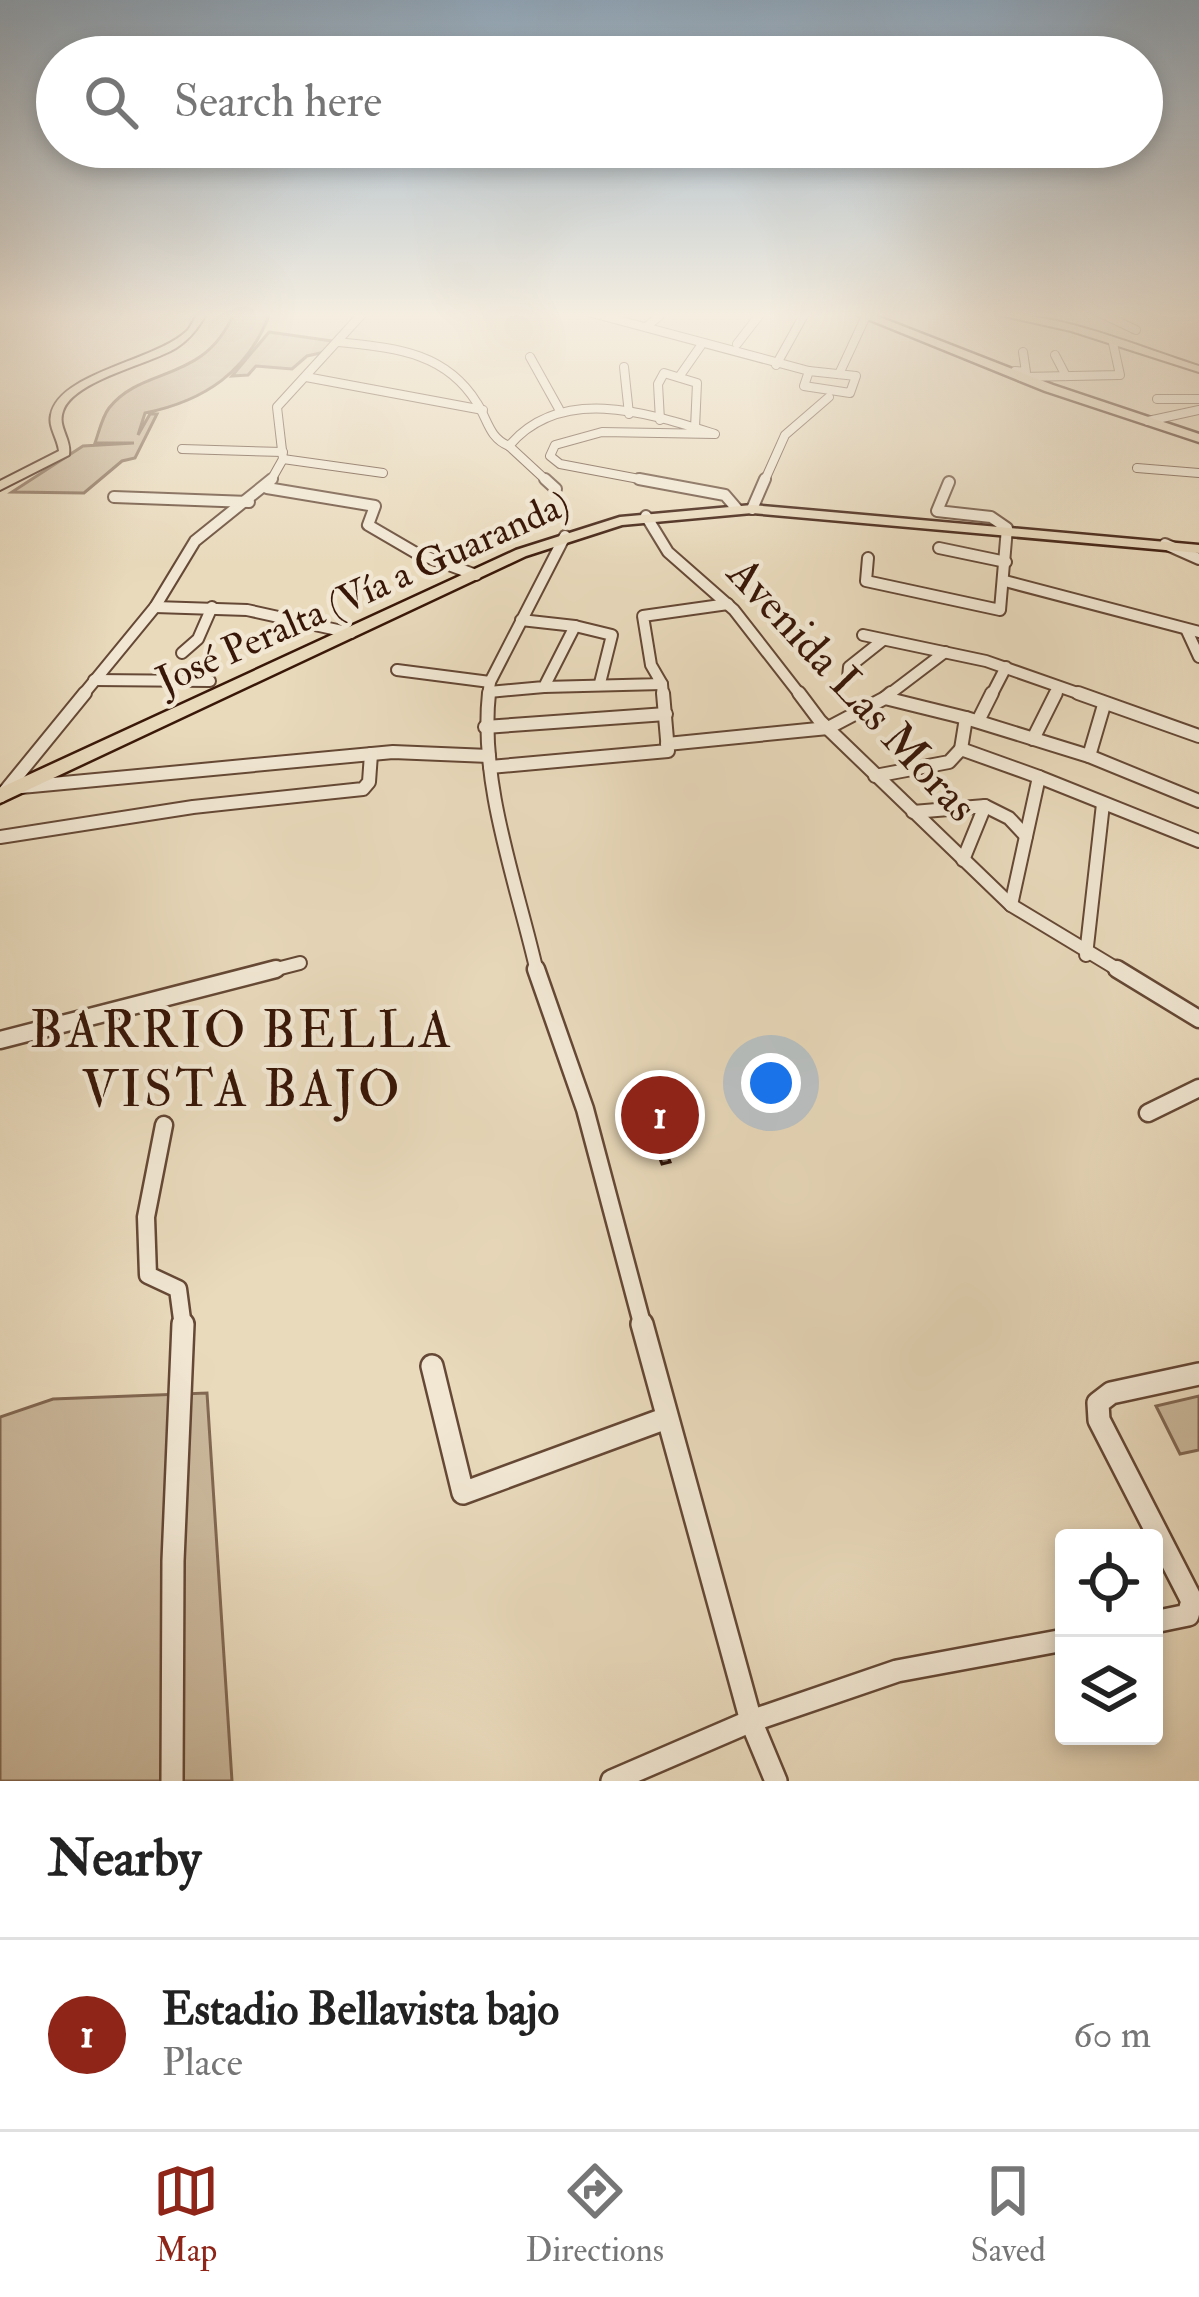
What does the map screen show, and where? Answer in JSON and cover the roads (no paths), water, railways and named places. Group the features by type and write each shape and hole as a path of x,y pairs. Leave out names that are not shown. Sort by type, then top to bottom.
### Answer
{"highway":[{"path":"1077,396 1199,438"},
{"name":"José Peralta (Vía a Guaranda)","path":"0,796 521,553 565,536 646,516 745,509 1007,528 1199,549"}],"main road":[{"path":"0,487 65,453 68,446 55,418 62,402 72,396"}],"street":[{"path":"0,796 155,607 201,535 267,488 283,456 277,407 288,396"},
{"path":"409,396 483,410"},
{"path":"477,396 495,440 509,446 556,489"},
{"path":"552,396 559,409"},
{"path":"627,396 629,414"},
{"path":"659,396 660,420"},
{"path":"695,428 697,396"},
{"path":"509,446 523,424 559,409 629,414 695,428 716,435 668,429 602,432 563,440 550,456 560,464 725,495 745,509 785,435 829,397"},
{"path":"1157,399 1199,399"},
{"path":"1148,421 1199,410"},
{"path":"182,449 283,456 382,473"},
{"path":"1137,468 1199,473"},
{"path":"868,558 866,581 1000,610 1007,528 991,517 937,511 950,482"},
{"path":"267,488 375,506 368,525 416,553 476,575"},
{"path":"114,497 249,502"},
{"name":"Avenida Las Moras","path":"646,516 668,552 728,604 828,728 1010,905 1199,1019"},
{"path":"565,536 490,687 485,727 490,762 538,977 618,1222 664,1419 751,1721 776,1781"},
{"path":"1165,544 1199,559"},
{"path":"939,548 1006,562"},
{"path":"521,553 535,561 543,576"},
{"path":"1005,581 1193,631 1199,657"},
{"path":"21,787 393,752 490,762 668,751 662,683 651,664 644,616 728,604"},
{"path":"155,607 272,614 351,633"},
{"path":"182,653 198,639 212,607"},
{"path":"521,620 612,635 600,683"},
{"path":"544,687 575,626"},
{"path":"863,635 1006,667 1199,737"},
{"path":"848,678 848,667 883,640"},
{"path":"667,744 828,728 885,698 945,652"},
{"path":"874,776 949,762 962,749 972,720 1006,667"},
{"path":"397,670 490,687 662,683"},
{"path":"94,680 210,681"},
{"path":"1033,740 1058,689"},
{"path":"885,698 1089,756 1199,801"},
{"path":"1089,756 1104,705"},
{"path":"485,727 666,714"},
{"path":"962,749 1199,841"},
{"path":"0,837 194,807 363,789 369,782 370,754"},
{"path":"1010,905 1039,777"},
{"path":"1086,955 1103,803"},
{"path":"913,812 986,806 1009,818 1026,836"},
{"path":"963,860 986,806"},
{"path":"0,1040 300,963"},
{"path":"1148,1113 1199,1088"},
{"path":"164,1126 146,1217 152,1281 178,1289 184,1306 172,1781"},
{"path":"432,1366 464,1493 664,1419"},
{"path":"1155,1529 1099,1420 1098,1402 1111,1393 1199,1374"},
{"path":"1163,1545 1192,1601 1188,1615 1163,1620"},
{"path":"612,1781 751,1721 897,1672 1055,1642"}],"place":[{"name":"Estadio Bellavista bajo","path":"660,1115"}],"district":[{"name":"BARRIO BELLA VISTA BAJO","path":"242,1060"}]}
